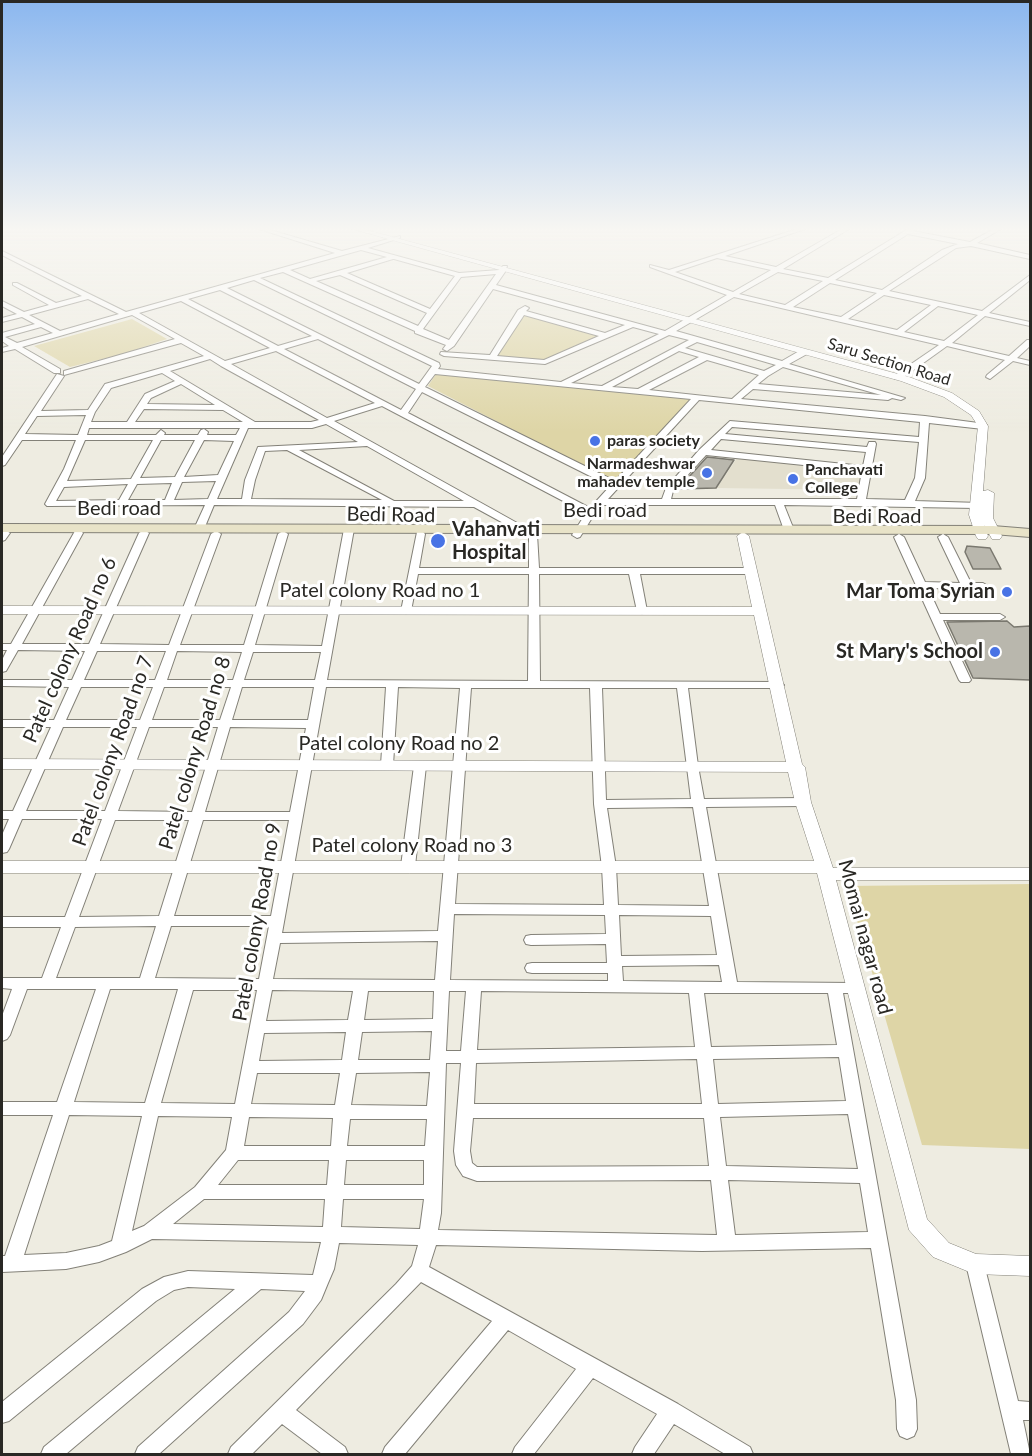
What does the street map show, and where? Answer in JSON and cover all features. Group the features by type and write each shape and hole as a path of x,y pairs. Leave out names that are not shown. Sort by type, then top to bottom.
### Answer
{"main road":[{"name":"Bedi road","path":"2,533 199,529 528,533"},
{"name":"Bedi road","path":"578,533 789,531 988,533"},
{"name":"Bedi Road","path":"2,533 283,534 348,532 943,537 988,533"},
{"path":"988,533 1030,533"}],"street":[{"path":"40,297 55,305"},
{"path":"2,320 86,297"},
{"path":"92,297 211,356 528,533 534,572 534,684"},
{"path":"2,350 189,297"},
{"path":"239,297 615,485"},
{"path":"292,297 434,368 561,384 983,426 975,515 988,533"},
{"path":"344,297 451,344"},
{"path":"397,297 431,312"},
{"path":"418,331 442,297"},
{"path":"402,415 484,297"},
{"path":"491,359 533,297 631,325 697,339 901,398"},
{"name":"Saru Section Road","path":"610,297 954,392 975,405 990,422 993,431 987,511 988,533"},
{"path":"561,384 668,333 727,297"},
{"path":"745,297 1030,362"},
{"path":"788,307 804,297"},
{"path":"843,319 874,297"},
{"path":"904,297 1030,324"},
{"path":"987,314 1007,297"},
{"path":"903,377 1011,297"},
{"path":"182,299 591,512"},
{"path":"2,303 60,334"},
{"path":"899,332 936,304"},
{"path":"521,312 606,336"},
{"name":"Saru Section Road","path":"689,318 804,352 903,377 956,400 975,414 983,426"},
{"path":"2,336 43,324"},
{"path":"444,354 545,362 631,325"},
{"path":"2,336 61,373"},
{"path":"224,364 317,337"},
{"path":"603,388 697,339"},
{"path":"2,463 61,373 181,340"},
{"path":"990,378 1030,342"},
{"path":"679,349 765,374"},
{"path":"734,401 765,374 804,352"},
{"path":"211,356 108,386 91,412 69,469 50,504 211,502 475,504"},
{"path":"639,392 706,357"},
{"path":"163,370 226,408 249,425"},
{"path":"130,424 154,392 182,381"},
{"path":"751,386 901,398"},
{"path":"578,533 591,512 697,398"},
{"path":"896,416 901,398"},
{"path":"86,425 312,424 327,422 381,404"},
{"path":"142,406 226,408"},
{"path":"33,414 91,412"},
{"path":"909,503 920,478 925,419"},
{"path":"666,502 669,490 730,424 747,423 922,440"},
{"path":"122,503 165,424"},
{"path":"168,503 200,437 209,425"},
{"path":"199,529 240,438 249,425"},
{"path":"861,502 873,435"},
{"path":"718,436 871,450"},
{"path":"19,437 240,438"},
{"path":"246,502 250,480 261,449 368,444"},
{"path":"288,448 394,503"},
{"path":"702,453 867,469"},
{"path":"60,484 222,478"},
{"path":"600,502 861,502 977,505"},
{"path":"779,503 789,531"},
{"path":"2,669 8,647 34,610 78,532"},
{"name":"Patel colony Road no 9","path":"7,1264 66,1261 99,1254 120,1246 150,1231 201,1192 234,1153 348,532"},
{"name":"Patel colony Road no 6","path":"2,849 144,533"},
{"name":"Patel colony Road no 7","path":"47,983 216,534"},
{"name":"Patel colony Road no 8","path":"146,984 283,534"},
{"path":"406,611 420,534"},
{"name":"Momai nagar road","path":"743,536 797,766 803,802 826,874 917,1223 941,1250 975,1264 1030,1266"},
{"path":"899,537 965,680"},
{"path":"943,537 967,586"},
{"path":"413,571 750,572"},
{"path":"634,572 642,611"},
{"path":"921,585 983,586"},
{"name":"Patel colony Road no 1","path":"2,610 759,611"},
{"path":"936,617 1000,618"},
{"path":"8,647 327,649"},
{"path":"2,683 778,685"},
{"path":"387,765 392,684"},
{"path":"238,1455 403,1290 419,1271 429,1237 447,909 465,684"},
{"path":"596,685 600,804 609,867 616,988"},
{"path":"682,685 692,766 730,987"},
{"path":"2,723 313,724"},
{"name":"Patel colony Road no 2","path":"2,764 797,766"},
{"path":"408,866 420,766"},
{"path":"600,804 803,802"},
{"path":"2,815 297,816"},
{"name":"Patel colony Road no 3","path":"2,867 711,866 826,874"},
{"path":"826,874 1030,873"},
{"path":"826,874 1030,879"},
{"path":"447,909 718,911"},
{"path":"2,922 277,921"},
{"path":"274,938 446,936"},
{"path":"531,940 613,939"},
{"path":"532,968 726,960"},
{"path":"2,983 361,987 855,988"},
{"path":"2,1035 22,983"},
{"path":"7,1264 63,1109 105,983"},
{"path":"120,1246 151,1111 187,984"},
{"path":"474,986 462,1151 464,1165 469,1171 477,1174 718,1173 868,1176"},
{"path":"145,1455 296,1318 315,1294 324,1269 331,1235 342,1111 361,987"},
{"path":"696,987 727,1243"},
{"path":"836,988 906,1400 907,1429"},
{"path":"258,1027 441,1025"},
{"path":"251,1067 350,1067 469,1057 846,1052"},
{"path":"465,1111 711,1111 856,1107"},
{"path":"2,1108 435,1113"},
{"path":"234,1153 433,1153"},
{"path":"201,1192 335,1194 432,1192"},
{"path":"150,1231 727,1243 879,1240"},
{"path":"975,1264 1021,1455"},
{"path":"419,1271 671,1411 743,1455"},
{"path":"2,1414 149,1295 170,1283 188,1279 319,1283"},
{"path":"51,1455 258,1281"},
{"path":"392,1455 505,1319"},
{"path":"522,1455 590,1366"},
{"path":"1009,1410 1030,1411"},
{"path":"282,1411 338,1455"},
{"path":"642,1455 671,1411"}],"shaded area":[{"path":"524,316 535,316 601,336 543,361 494,358"},
{"path":"132,319 167,339 123,354 70,367 34,346"},
{"name":"paras society","path":"436,374 694,399 617,483 428,386"},
{"name":"Panchavati College","path":"737,458 867,469 860,490 717,488"},
{"path":"1030,884 1030,1149 922,1145 847,886"}],"building":[{"name":"Narmadeshwar mahadev temple","path":"707,457 734,460 716,488 678,489"},
{"path":"967,546 990,548 1001,569 973,569 965,552"},
{"name":"St Mary's School","path":"1007,621 1014,627 1030,626 1030,680 973,678 947,622"}],"place":[{"name":"paras society","path":"595,441"},
{"name":"Narmadeshwar mahadev temple","path":"707,473"},
{"name":"Panchavati College","path":"793,479"},
{"name":"Vahanvati Hospital","path":"438,541"},
{"name":"Mar Toma Syrian","path":"1007,592"},
{"name":"St Mary's School","path":"995,652"}]}
